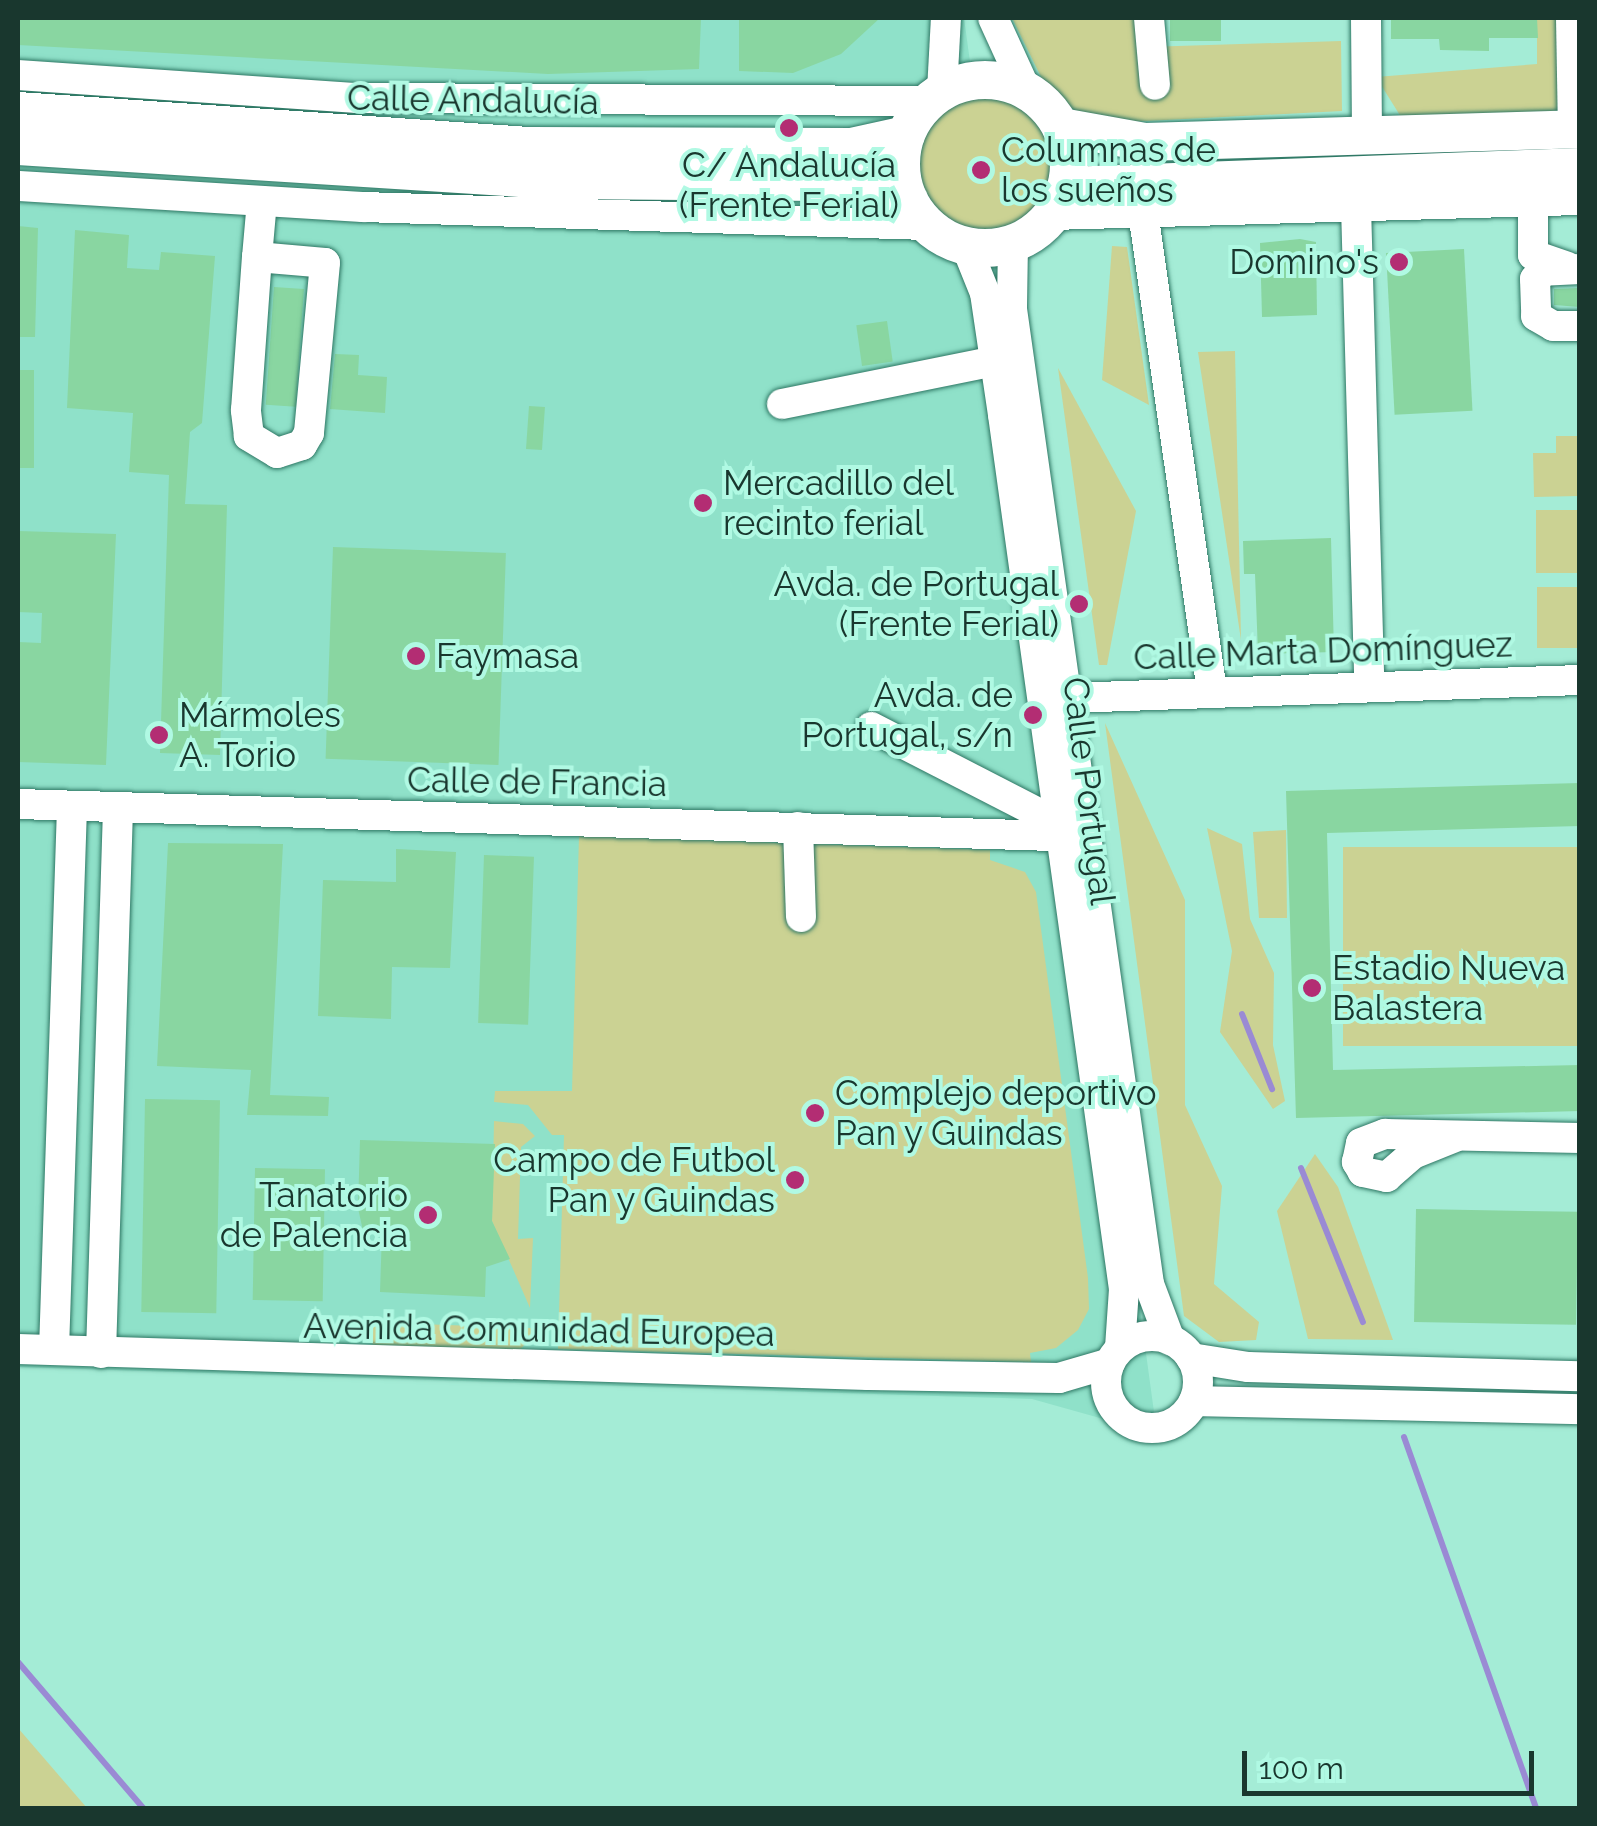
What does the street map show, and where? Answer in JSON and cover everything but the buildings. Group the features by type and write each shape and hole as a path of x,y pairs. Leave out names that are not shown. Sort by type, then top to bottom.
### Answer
{"main road":[{"path":"1576,129 1146,142 1061,127 1024,88 977,79 935,96 906,135 901,167 918,213 966,246 1013,243 1059,200 1580,166"},
{"name":"Calle Andalucía","path":"18,111 529,146 851,147 906,135"},
{"path":"1059,200 1061,127"},
{"name":"Calle Andalucía","path":"18,146 550,180 858,182 918,213"}],"street":[{"path":"935,96 946,18"},
{"path":"993,18 1024,88"},
{"path":"1149,18 1155,86"},
{"path":"1366,18 1367,135"},
{"path":"1572,18 1576,129"},
{"name":"Calle Andalucía","path":"18,76 357,98 935,96"},
{"path":"18,186 262,201 918,213"},
{"path":"1059,200 1144,212 1580,200"},
{"path":"257,257 325,263 309,434 277,453 249,436 246,410 257,257 262,201"},
{"path":"1533,201 1534,255 1577,269"},
{"path":"1356,206 1369,686"},
{"path":"1144,212 1212,690"},
{"name":"Calle Portugal","path":"1013,243 1012,309 1149,1284 1180,1349"},
{"name":"Calle Portugal","path":"966,246 982,279 995,361 1055,828 1124,1289 1115,1356"},
{"path":"1577,269 1544,270 1535,279 1536,316 1553,326 1580,326"},
{"path":"782,404 995,361"},
{"name":"Calle Marta Domínguez","path":"1069,698 1580,680"},
{"path":"871,728 1055,828"},
{"name":"Calle de Francia","path":"18,804 798,826 1055,828"},
{"path":"54,1350 72,808"},
{"path":"101,1353 118,809"},
{"path":"798,826 801,917"},
{"path":"63,1080 110,1081"},
{"path":"1455,1138 1580,1138"},
{"path":"1194,1401 1178,1420 1154,1428 1127,1421 1109,1400 1115,1356 1144,1336 1248,1367 1580,1376"},
{"name":"Avenida Comunidad Europea","path":"18,1349 1059,1378 1109,1400"},
{"path":"1180,1349 1194,1401"},
{"name":"Avenida Comunidad Europea","path":"1059,1378 1115,1356"},
{"path":"1194,1401 1580,1409"}],"shaded area":[{"path":"18,18 964,18 1157,1434 1032,1399 18,1367"},
{"path":"1012,18 1142,18 1146,47 1341,41 1342,111 1089,124 1044,83"},
{"path":"1537,18 1579,18 1579,117 1406,125 1376,77 1537,64"},
{"path":"985,80 1017,87 1044,105 1062,132 1069,164 1062,196 1044,223 1017,241 985,248 953,241 926,223 908,196 901,164 908,132 926,105 953,87"},
{"path":"1112,246 1127,247 1149,405 1102,380"},
{"path":"1235,351 1241,640 1198,352"},
{"path":"1058,368 1136,511 1107,665 1099,665"},
{"path":"1556,436 1579,436 1579,496 1534,497 1533,453 1556,453"},
{"path":"1536,510 1579,510 1579,573 1536,573"},
{"path":"1537,587 1579,587 1579,648 1537,648"},
{"path":"1105,723 1185,900 1185,1105 1222,1186 1214,1284 1259,1322 1256,1340 1219,1342 1184,1316"},
{"path":"1207,828 1242,844 1250,919 1274,973 1273,1045 1285,1101 1273,1109 1220,1032 1232,951"},
{"path":"1286,830 1287,918 1259,918 1253,832"},
{"name":"Complejo deportivo Pan y Guindas","path":"579,836 990,850 990,860 1025,872 1036,892 1088,1278 1089,1309 1078,1330 1056,1348 1030,1353 1031,1362 558,1349 564,1135 552,1135 528,1105 494,1102 495,1091 572,1091"},
{"name":"Estadio Nueva Balastera","path":"1343,847 1579,847 1579,1046 1343,1046"},
{"path":"494,1121 523,1124 535,1136 521,1147 518,1239 533,1238 530,1308 492,1221"},
{"path":"1315,1154 1338,1187 1393,1340 1308,1339 1277,1211"},
{"path":"363,1322 531,1328 531,1337 520,1350 373,1345"},
{"path":"18,1728 87,1808 18,1808"}],"waterway":[{"path":"1242,1014 1272,1089"},
{"path":"1301,1168 1363,1322"},
{"path":"1404,1437 1536,1808"},
{"path":"18,1662 143,1808"}],"place":[{"name":"C/ Andalucía (Frente Ferial)","path":"789,128"},
{"name":"Columnas de los sueños","path":"981,170"},
{"name":"Domino's","path":"1399,262"},
{"name":"Mercadillo del recinto ferial","path":"703,503"},
{"name":"Avda. de Portugal (Frente Ferial)","path":"1079,604"},
{"name":"Faymasa","path":"416,656"},
{"name":"Avda. de Portugal, s/n","path":"1033,715"},
{"name":"Mármoles A. Torio","path":"159,735"},
{"name":"Estadio Nueva Balastera","path":"1312,988"},
{"name":"Complejo deportivo Pan y Guindas","path":"815,1113"},
{"name":"Campo de Futbol Pan y Guindas","path":"795,1180"},
{"name":"Tanatorio de Palencia","path":"428,1215"}]}
